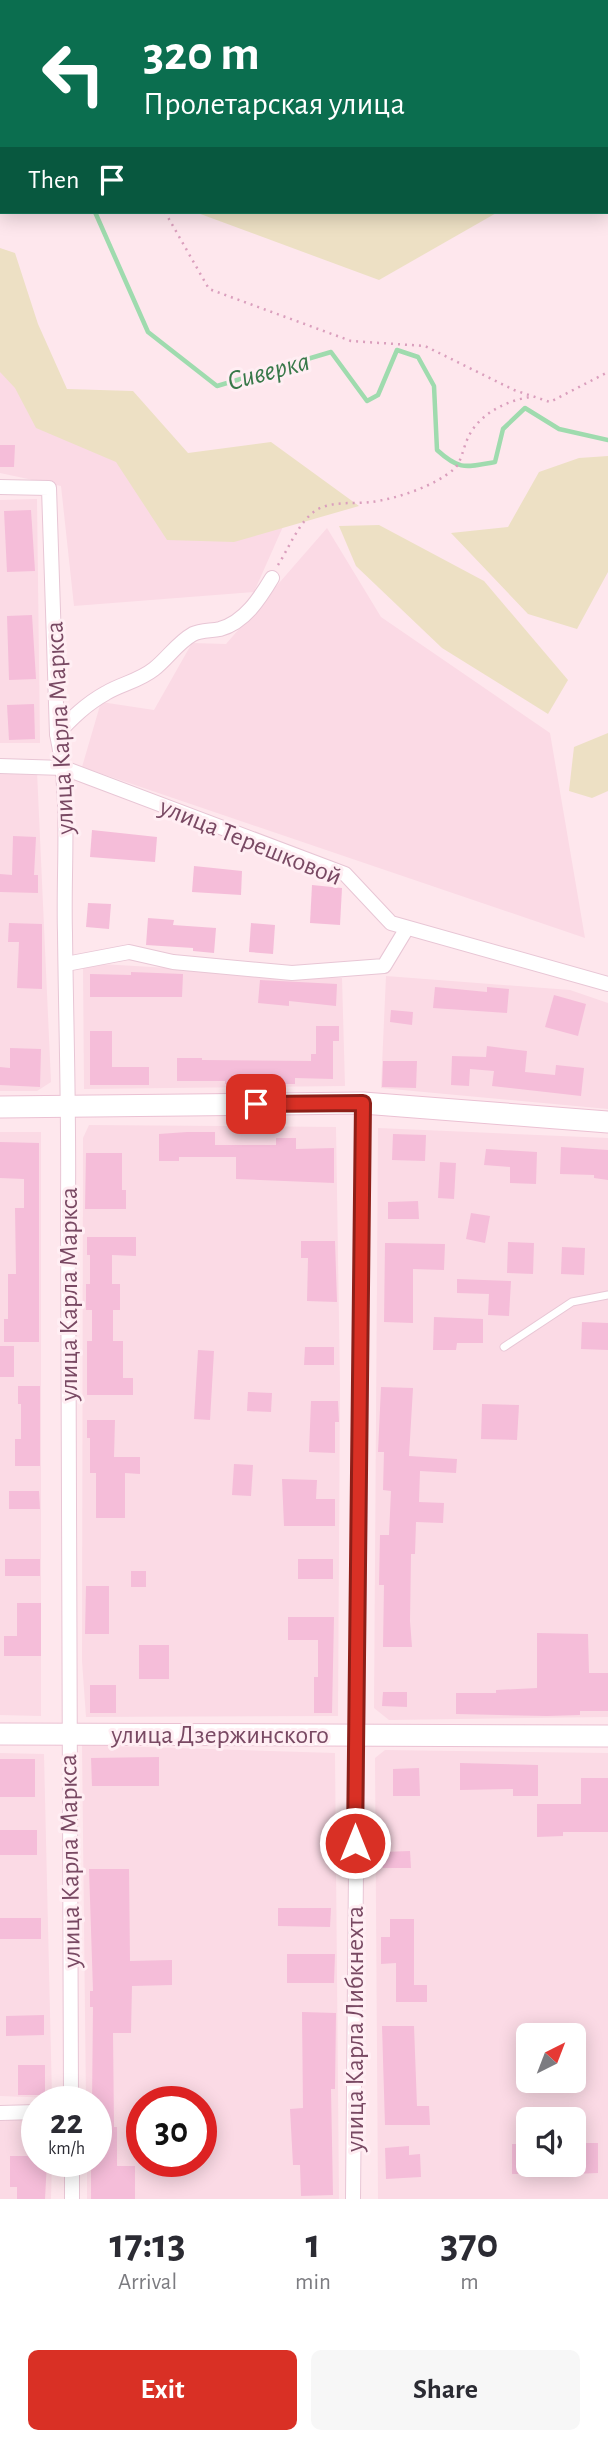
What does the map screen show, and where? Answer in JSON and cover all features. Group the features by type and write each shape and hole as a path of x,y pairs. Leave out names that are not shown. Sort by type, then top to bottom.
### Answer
{"main road":[{"path":"0,1107 363,1103 608,1122"},
{"name":"улица Дзержинского","path":"0,1734 356,1733 608,1736"}],"street":[{"name":"улица Карла Маркса","path":"0,487 48,488 57,734 64,768 66,803 69,1106 67,1734 71,2086"},
{"path":"57,734 84,706 154,669 175,647 195,632 222,628 242,616 252,608 272,578"},
{"name":"улица Терешковой","path":"0,766 64,768 345,874 391,923 608,984"},
{"path":"66,964 129,952 173,962 292,973 384,966 407,928"},
{"name":"улица Карла Либкнехта","path":"353,2199 363,1103"},
{"path":"0,2113 21,2112"},
{"path":"72,2177 72,2199"}],"lane":[{"path":"504,1347 572,1302 608,1295"}],"path":[{"path":"165,214 209,289 351,341 425,346 514,390 550,402 608,372"},
{"path":"272,578 302,526 319,509 355,501 391,498 421,488 457,468 468,438 482,419 509,402 534,396"}],"shaded area":[{"path":"200,214 494,214 379,280"},
{"path":"0,248 15,253 38,324 67,389 133,391 188,453 271,442 359,506 234,542 167,540 116,462 36,428 15,388 0,372"},
{"path":"0,353 285,522 254,592 74,606 61,486 0,473"},
{"path":"608,456 608,572 577,629 528,614 451,533 508,527 539,472 579,458"},
{"path":"37,499 40,743 0,743 0,500"},
{"path":"379,525 484,581 568,680 548,714 442,648 356,566 339,526"},
{"path":"327,528 381,617 550,733 585,938 82,767 101,702 154,710 192,643 226,644"},
{"path":"608,733 608,791 592,798 569,791 574,747"},
{"path":"0,771 37,771 51,1082 37,1091 0,1091"},
{"path":"83,963 342,978 345,1086 84,1089"},
{"path":"386,976 570,990 608,1003 608,1109 381,1088"},
{"path":"89,1125 336,1127 340,1384 338,1716 86,1717 82,1661 83,1138"},
{"path":"378,1128 608,1138 608,1717 389,1720 374,1708"},
{"path":"0,1132 41,1132 41,1716 0,1715"},
{"path":"82,1745 335,1753 339,2199 87,2199 87,2177 112,2177 112,2086 86,2086"},
{"path":"385,1750 608,1753 608,2199 378,2199 375,1758"},
{"path":"0,1753 44,1754 52,2086 21,2086 21,2097 0,2096"},
{"path":"0,2117 21,2117 21,2177 52,2177 51,2199 0,2199"}],"building":[{"path":"0,445 15,445 14,467 0,467"},
{"path":"31,510 35,571 7,572 4,511"},
{"path":"32,615 36,679 9,680 7,616"},
{"path":"34,704 35,739 9,740 7,705"},
{"path":"92,830 157,837 155,862 90,857"},
{"path":"13,836 36,837 34,875 38,875 38,893 0,892 0,874 12,875"},
{"path":"194,866 242,871 241,895 192,892"},
{"path":"312,885 342,888 340,925 310,923"},
{"path":"88,903 111,904 109,929 86,927"},
{"path":"148,918 174,920 173,925 216,928 214,953 193,951 193,948 146,945"},
{"path":"9,923 42,924 42,989 17,988 19,942 8,942"},
{"path":"251,923 275,925 273,954 249,952"},
{"path":"131,972 183,974 182,997 90,997 90,974 131,975"},
{"path":"260,980 337,984 336,1006 289,1001 289,1006 258,1003"},
{"path":"435,987 487,992 487,987 509,989 507,1013 433,1008"},
{"path":"554,995 586,1004 578,1036 545,1027"},
{"path":"391,1010 413,1012 412,1025 390,1022"},
{"path":"316,1026 339,1026 339,1041 333,1041 333,1079 295,1078 295,1084 177,1081 177,1058 311,1061 311,1054 316,1054"},
{"path":"90,1031 112,1031 112,1067 149,1067 149,1085 90,1085"},
{"path":"487,1046 527,1051 525,1072 555,1075 556,1065 584,1068 581,1096 492,1086 494,1071 470,1069 469,1086 451,1085 452,1056 486,1057"},
{"path":"10,1048 41,1049 40,1087 0,1085 0,1067 10,1068"},
{"path":"383,1061 417,1061 416,1088 382,1087"},
{"path":"215,1132 215,1145 276,1145 276,1138 296,1138 296,1149 334,1148 334,1183 236,1179 236,1157 179,1157 179,1161 159,1161 159,1134"},
{"path":"393,1134 426,1135 425,1161 392,1160"},
{"path":"0,1142 39,1143 39,1342 4,1342 4,1319 8,1319 8,1274 16,1274 15,1208 24,1208 24,1179 0,1178"},
{"path":"561,1147 608,1150 608,1180 594,1178 594,1175 560,1174"},
{"path":"486,1149 537,1152 536,1184 510,1183 510,1167 484,1165"},
{"path":"86,1153 122,1153 122,1190 126,1190 126,1209 85,1209"},
{"path":"440,1162 456,1163 454,1199 438,1198"},
{"path":"418,1201 419,1219 388,1219 388,1202"},
{"path":"471,1213 490,1216 485,1243 466,1239"},
{"path":"87,1237 136,1237 136,1256 112,1255 112,1284 120,1284 120,1310 113,1310 113,1341 123,1341 123,1378 133,1378 133,1395 87,1395 87,1341 92,1341 92,1310 86,1310 86,1284 90,1284"},
{"path":"301,1241 335,1241 337,1302 307,1301 308,1258 301,1258"},
{"path":"508,1242 534,1243 533,1274 507,1273"},
{"path":"385,1243 445,1244 444,1270 413,1269 413,1323 384,1322"},
{"path":"562,1247 585,1248 584,1275 561,1274"},
{"path":"457,1279 511,1281 509,1316 488,1315 489,1294 457,1293"},
{"path":"434,1317 483,1319 483,1343 457,1343 456,1350 433,1350"},
{"path":"582,1322 608,1323 608,1350 581,1349"},
{"path":"0,1346 14,1346 14,1377 0,1377"},
{"path":"305,1347 334,1347 334,1365 304,1365"},
{"path":"198,1350 214,1351 210,1420 194,1419"},
{"path":"18,1386 40,1386 40,1466 15,1466 15,1439 21,1439"},
{"path":"381,1387 413,1388 409,1456 457,1459 456,1473 420,1471 419,1502 444,1503 443,1523 416,1522 415,1554 411,1554 412,1647 383,1647 384,1585 379,1585 380,1535 389,1535 391,1491 383,1490 384,1452 378,1452"},
{"path":"248,1392 272,1393 271,1412 247,1411"},
{"path":"311,1401 338,1401 339,1422 335,1422 335,1453 309,1452"},
{"path":"482,1404 519,1405 517,1440 481,1439"},
{"path":"87,1420 115,1420 114,1457 140,1457 140,1474 125,1473 125,1518 96,1518 96,1473 90,1473"},
{"path":"234,1464 253,1465 251,1496 232,1495"},
{"path":"282,1479 317,1480 316,1499 335,1499 335,1526 284,1526"},
{"path":"9,1491 39,1491 40,1509 9,1509"},
{"path":"5,1559 40,1559 40,1576 5,1576"},
{"path":"298,1559 333,1559 333,1579 298,1579"},
{"path":"131,1571 146,1571 146,1587 131,1587"},
{"path":"86,1586 109,1586 109,1634 85,1634"},
{"path":"17,1603 41,1603 41,1656 4,1656 4,1636 17,1636"},
{"path":"288,1617 334,1617 332,1713 314,1713 318,1640 288,1640"},
{"path":"537,1633 588,1634 589,1673 608,1673 608,1711 580,1711 580,1715 547,1716 456,1714 456,1693 496,1693 496,1690 537,1688"},
{"path":"139,1645 169,1645 169,1679 139,1679"},
{"path":"90,1685 116,1685 116,1713 90,1713"},
{"path":"383,1692 407,1692 407,1707 382,1706"},
{"path":"159,1757 159,1786 92,1786 91,1758"},
{"path":"0,1759 35,1759 35,1797 0,1797"},
{"path":"460,1763 538,1765 538,1796 513,1796 513,1789 460,1790"},
{"path":"419,1768 420,1796 393,1796 393,1769"},
{"path":"581,1778 608,1778 608,1832 563,1832 563,1836 537,1837 537,1804 581,1804"},
{"path":"0,1830 37,1830 37,1855 0,1855"},
{"path":"410,1851 411,1868 383,1868 383,1852"},
{"path":"89,1869 129,1869 130,1961 172,1960 172,1985 132,1986 131,2033 113,2033 117,2166 126,2166 126,2177 135,2177 135,2199 91,2199 91,2177 112,2177 112,2086 92,2086 93,2007 90,2007 90,1991 93,1991"},
{"path":"278,1908 331,1908 330,1927 278,1926"},
{"path":"0,1918 41,1918 41,1939 0,1939"},
{"path":"390,1919 414,1919 414,1985 427,1985 427,2002 396,2002 396,1963 381,1964 381,1937 390,1937"},
{"path":"287,1954 335,1954 334,1983 287,1983"},
{"path":"302,2012 336,2013 335,2089 331,2089 333,2195 301,2196 300,2165 293,2165 290,2109 303,2108"},
{"path":"44,2015 44,2035 6,2036 6,2016"},
{"path":"382,2026 414,2026 417,2106 429,2106 430,2125 385,2125"},
{"path":"18,2065 45,2065 45,2086 21,2086 21,2095 18,2095"},
{"path":"586,2143 598,2143 598,2173 586,2174"},
{"path":"512,2144 516,2144 516,2174 512,2174"},
{"path":"409,2146 409,2155 420,2154 421,2177 386,2179 385,2148"},
{"path":"10,2156 21,2156 21,2177 46,2177 45,2199 17,2199 17,2187 10,2187"}],"waterway":[{"name":"Сиверка","path":"96,214 148,332 217,386 331,352 367,401 378,395 397,350 418,357 434,386 437,450 458,464 470,466 495,462 503,429 525,408 559,429 608,440"}],"route":[{"path":"256,1104 363,1103 355,1843"}]}
